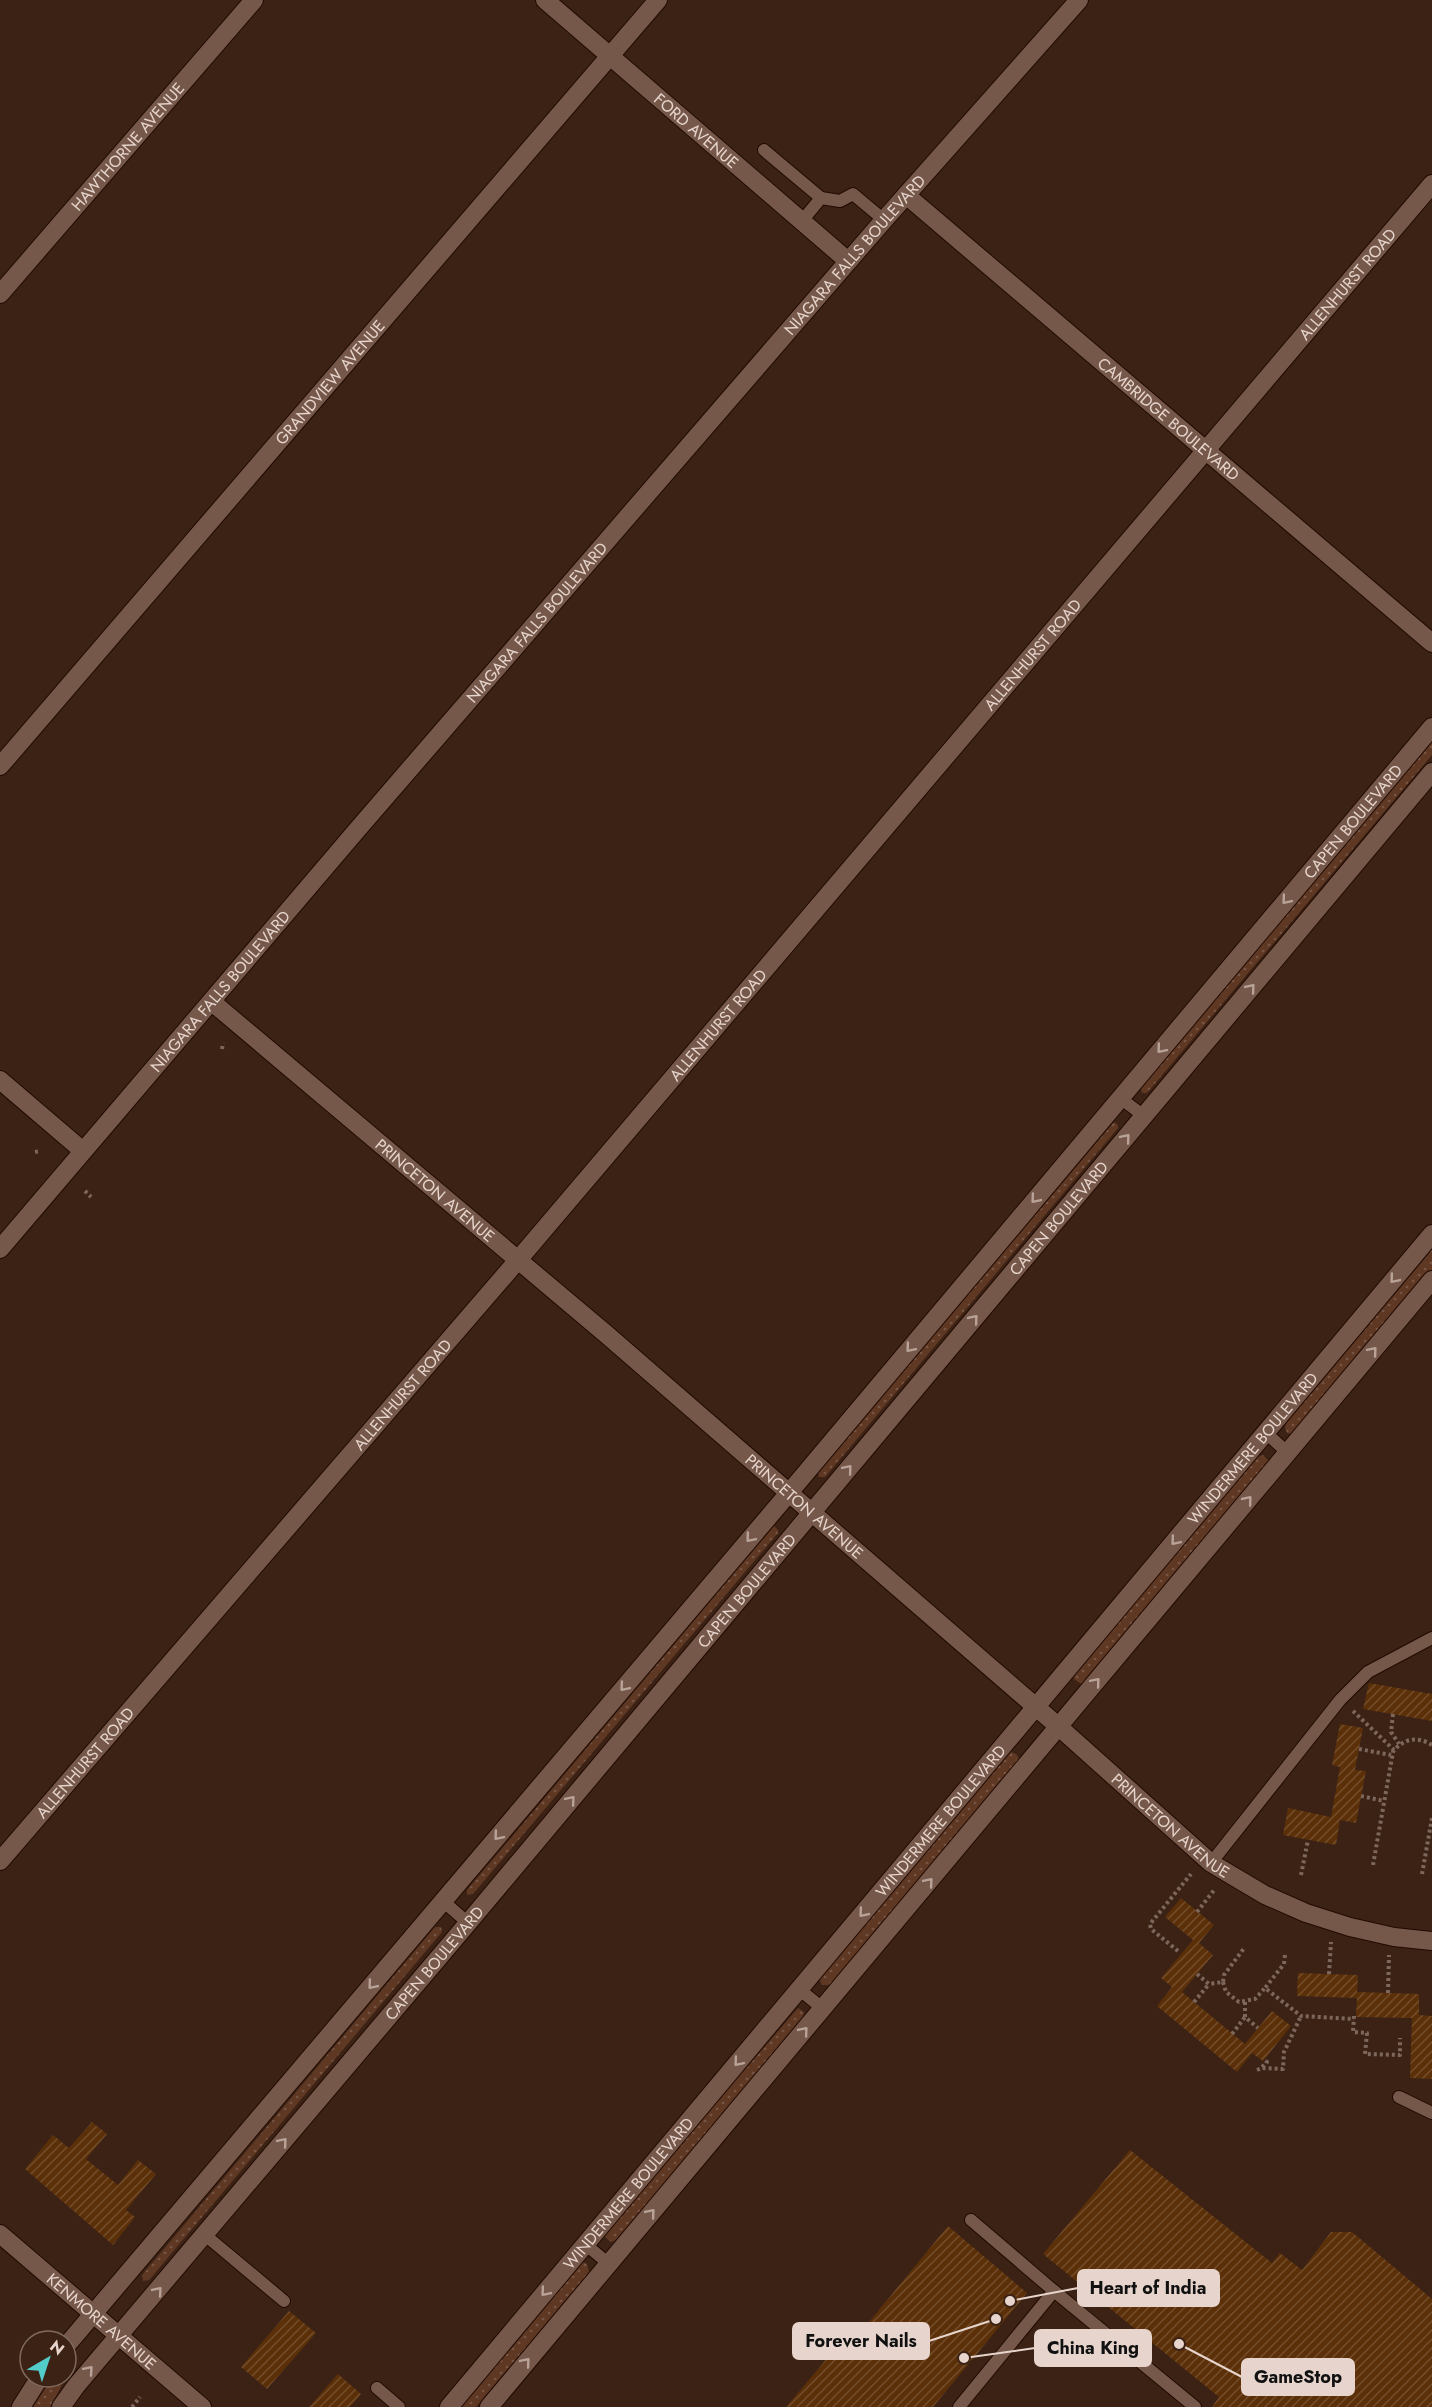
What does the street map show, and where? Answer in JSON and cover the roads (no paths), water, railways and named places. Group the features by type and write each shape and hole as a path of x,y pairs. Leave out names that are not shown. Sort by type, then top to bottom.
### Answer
{"street":[{"name":"HAWTHORNE AVENUE","path":"0,294 254,0"},
{"name":"FORD AVENUE","path":"545,0 849,261"},
{"name":"GRANDVIEW AVENUE","path":"0,766 658,0"},
{"name":"NIAGARA FALLS BOULEVARD","path":"0,1249 357,830 884,220 1079,0"},
{"name":"ALLENHURST ROAD","path":"0,1861 518,1260 1432,184"},
{"name":"CAMBRIDGE BOULEVARD","path":"906,195 1432,643"},
{"name":"CAPEN BOULEVARD","path":"78,2333 788,1494 1432,727"},
{"name":"CAPEN BOULEVARD","path":"61,2407 76,2386 468,1923 1432,772"},
{"name":"PRINCETON AVENUE","path":"212,1002 518,1260 1059,1727 1211,1863 1265,1895 1306,1913 1350,1927 1394,1937 1432,1941"},
{"path":"0,1080 83,1151"},
{"name":"WINDERMERE BOULEVARD","path":"449,2407 1432,1234"},
{"name":"WINDERMERE BOULEVARD","path":"489,2407 1432,1280"},
{"name":"KENMORE AVENUE","path":"0,2234 202,2407"},
{"path":"21,2407 32,2389"}],"lane":[{"path":"764,150 821,198 840,201 853,194 884,220"},
{"path":"802,221 821,198"},
{"path":"1120,1098 1144,1116"},
{"path":"1266,1433 1288,1453"},
{"path":"1211,1863 1278,1775 1356,1683 1368,1672 1432,1638"},
{"path":"443,1901 468,1923"},
{"path":"799,1989 822,2008"},
{"path":"1399,2097 1432,2113"},
{"path":"971,2220 1195,2407"},
{"path":"205,2235 284,2301"},
{"path":"585,2244 609,2264"},
{"path":"959,2407 1054,2291"},
{"path":"377,2388 399,2407"}],"place":[{"name":"Heart of India","path":"1010,2301"},
{"name":"Forever Nails","path":"996,2319"},
{"name":"GameStop","path":"1179,2344"},
{"name":"China King","path":"964,2358"}]}
